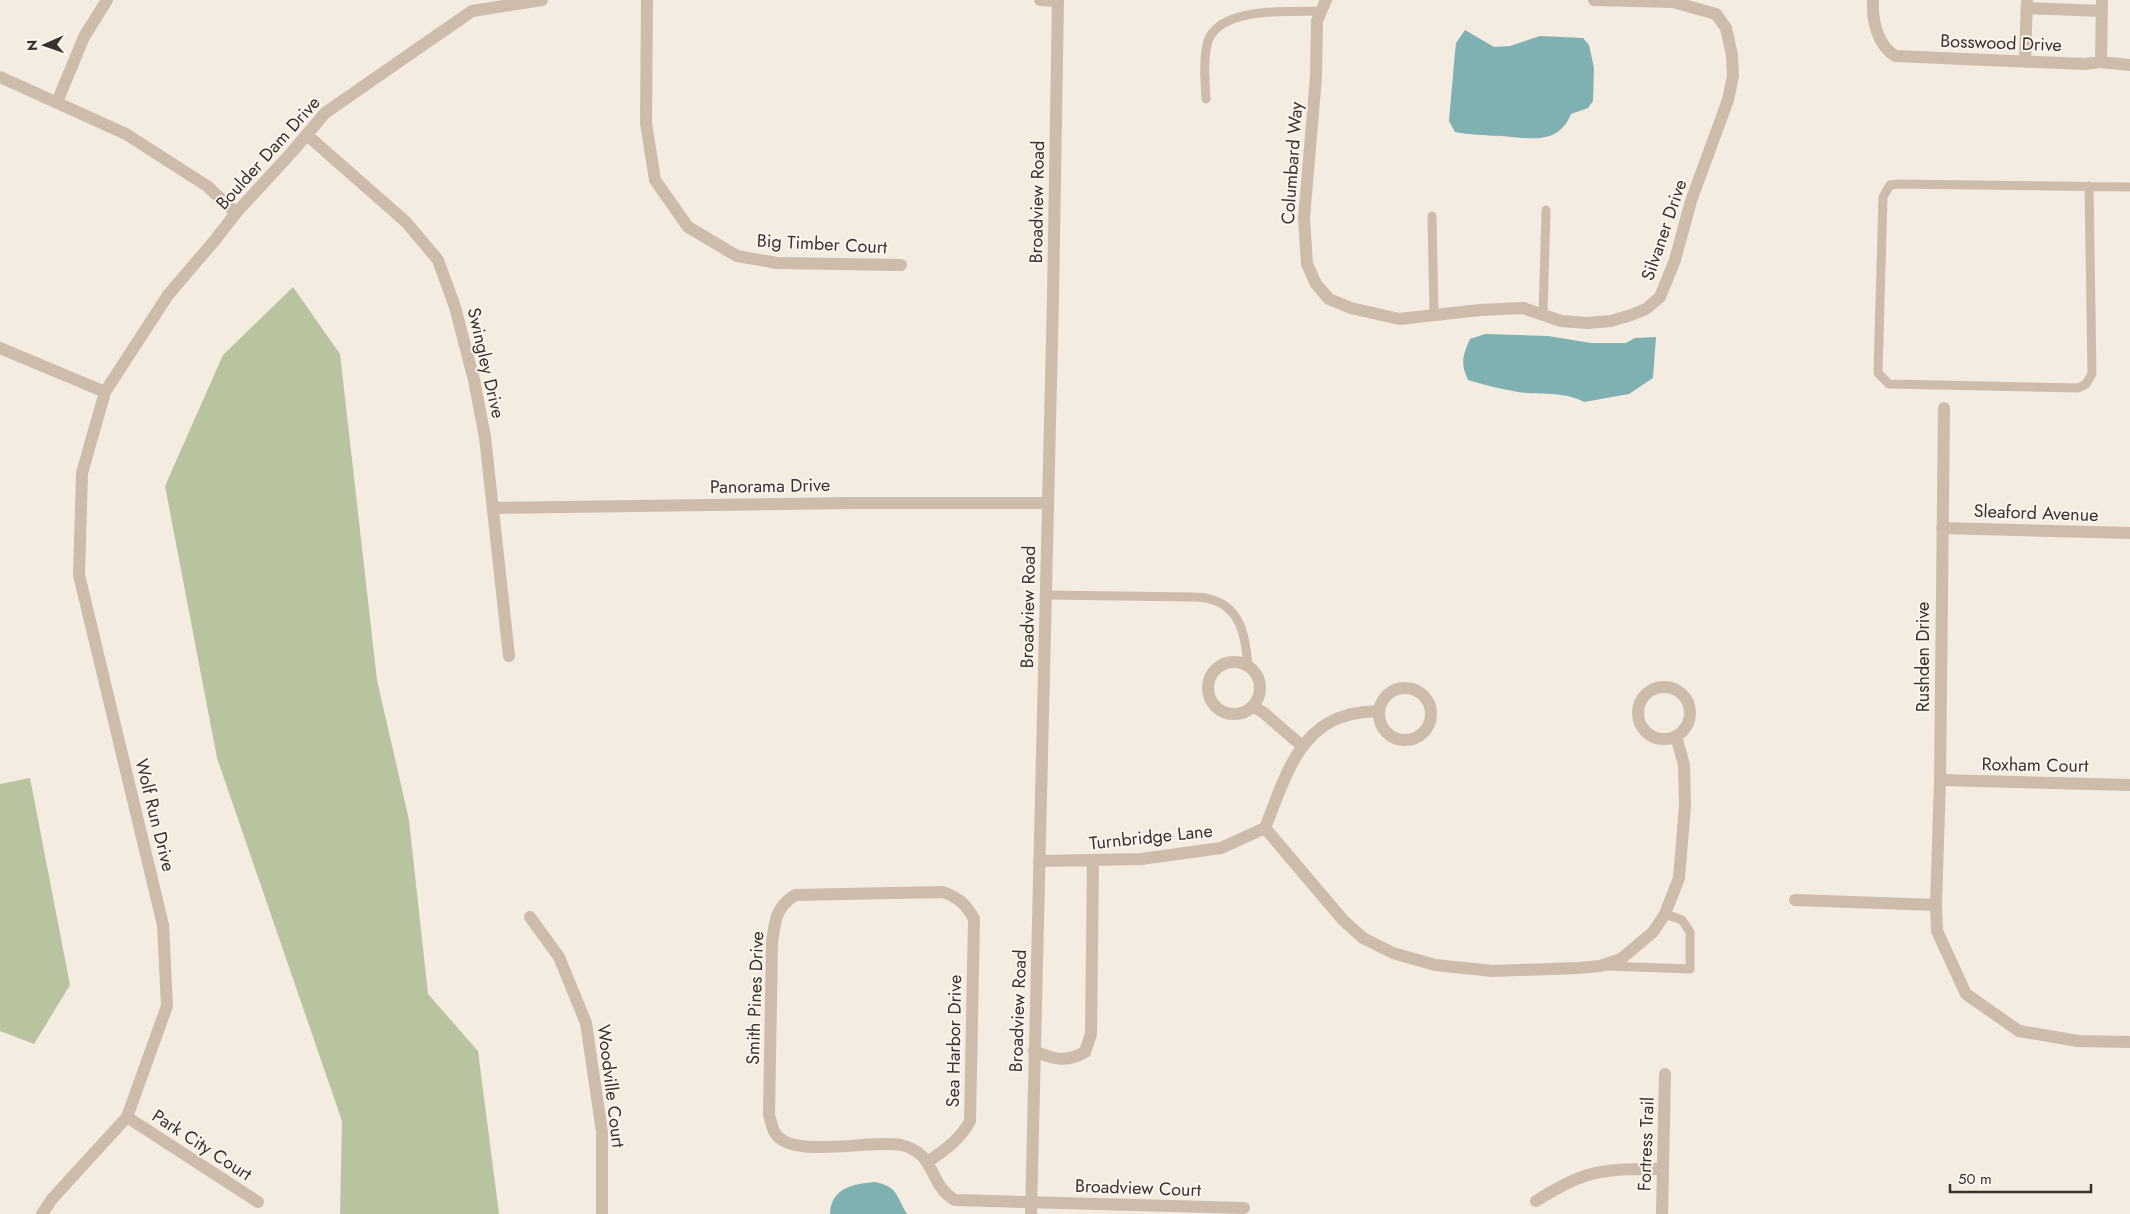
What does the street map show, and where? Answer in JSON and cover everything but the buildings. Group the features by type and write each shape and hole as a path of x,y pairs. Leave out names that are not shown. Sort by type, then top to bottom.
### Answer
{"street":[{"path":"57,102 84,37 107,0"},
{"name":"Boulder Dam Drive","path":"105,392 168,295 236,213 325,113 472,11 542,0"},
{"name":"Big Timber Court","path":"647,0 646,123 655,180 688,227 737,256 753,259 777,263 901,265"},
{"path":"1040,0 1058,0"},
{"name":"Broadview Road","path":"1031,1208 1053,298 1058,0"},
{"path":"1594,0 1673,1"},
{"name":"Bosswood Drive","path":"1873,0 1872,13 1880,38 1885,49 1895,56 2084,64 2101,62 2130,65"},
{"name":"Silvaner Drive","path":"1351,308 1399,319 1480,310 1523,308 1561,321 1587,323 1611,320 1646,308 1660,296 1674,260 1691,201 1728,100 1733,76 1732,56 1726,28 1716,14 1673,1"},
{"path":"2025,62 2027,4 2102,5 2101,62"},
{"name":"Columbard Way","path":"1323,6 1317,21 1316,77 1304,218 1305,245 1307,264 1316,284 1329,299 1351,308"},
{"path":"0,77 126,134 207,186 236,213"},
{"name":"Swingley Drive","path":"307,135 406,222 438,260 455,307 474,380 485,437 509,656"},
{"path":"0,348 105,392"},
{"name":"Wolf Run Drive","path":"42,1214 52,1199 127,1117 166,1006 163,925 79,575 82,473 105,392"},
{"name":"Rushden Drive","path":"1944,408 1937,931 1966,994 2019,1031 2078,1041 2130,1042"},
{"name":"Panorama Drive","path":"493,508 854,502 1047,502"},
{"name":"Sleaford Avenue","path":"1942,528 2130,533"},
{"path":"1229,662 1240,662 1248,666 1256,674 1260,683 1259,695 1253,706 1238,714 1228,714 1213,705 1208,695 1207,684 1210,675 1218,667 1229,662"},
{"path":"1659,686 1670,687 1679,691 1686,698 1690,707 1690,720 1684,731 1676,736 1658,739 1643,729 1638,719 1638,709 1641,700 1650,690 1659,686"},
{"path":"1401,688 1411,688 1420,692 1428,700 1432,709 1431,722 1425,732 1418,738 1407,741 1399,740 1384,731 1379,711 1382,701 1389,693 1401,688"},
{"path":"1253,706 1264,712 1302,746"},
{"path":"1379,711 1344,716 1317,732 1302,746 1286,776 1265,828 1343,920 1363,938 1393,953 1435,965 1493,971 1600,966 1621,959 1653,932 1666,914 1679,878 1685,806 1684,765 1676,736"},
{"name":"Roxham Court","path":"1940,780 2130,785"},
{"name":"Turnbridge Lane","path":"1039,861 1141,859 1221,848 1265,828"},
{"path":"1034,1051 1049,1057 1074,1058 1085,1052 1091,1034 1093,861"},
{"name":"Smith Pines Drive","path":"928,1162 914,1148 899,1144 809,1147 786,1143 775,1134 769,1115 772,944 775,918 783,903 795,895 943,892 957,897 966,904"},
{"path":"1795,900 1936,906"},
{"name":"Sea Harbor Drive","path":"928,1162 956,1141 964,1133 970,1121 974,919 966,904"},
{"name":"Woodville Court","path":"530,917 559,957 586,1023 602,1132 602,1214"},
{"name":"Fortress Trail","path":"1662,1214 1665,1074"},
{"name":"Park City Court","path":"127,1117 258,1202"},
{"name":"Broadview Court","path":"928,1162 945,1194 955,1200 1031,1208 1244,1208"},
{"path":"1536,1201 1563,1185 1588,1175 1625,1168 1662,1169"}],"lane":[{"path":"1206,99 1205,64 1208,41 1218,27 1228,20 1323,6"},
{"path":"2089,186 2092,374 2086,384 2078,388 1889,384 1878,374 1883,197 1890,185 1899,184 2089,186 2130,187"},
{"path":"1543,314 1546,210"},
{"path":"1432,216 1434,315"},
{"path":"1046,595 1193,596 1213,600 1231,610 1238,620 1247,645 1248,666"},
{"path":"1600,966 1690,969 1690,932 1682,920 1666,914"}],"green space":[{"path":"293,287 340,354 377,680 409,820 428,994 478,1051 499,1214 340,1214 342,1121 217,758 165,486 223,355"},
{"path":"30,778 70,985 34,1044 0,1031 0,784"}],"water":[{"path":"1465,30 1494,47 1510,46 1540,36 1583,38 1589,45 1594,68 1593,101 1588,108 1571,114 1559,131 1551,136 1522,138 1455,132 1449,121 1454,63 1456,43"},
{"path":"1485,334 1548,336 1591,343 1626,343 1635,338 1656,337 1653,378 1629,394 1584,402 1569,396 1518,392 1486,385 1468,380 1463,364 1470,339"},
{"path":"874,1182 892,1189 907,1214 830,1214 834,1198 844,1189 858,1184"}]}
